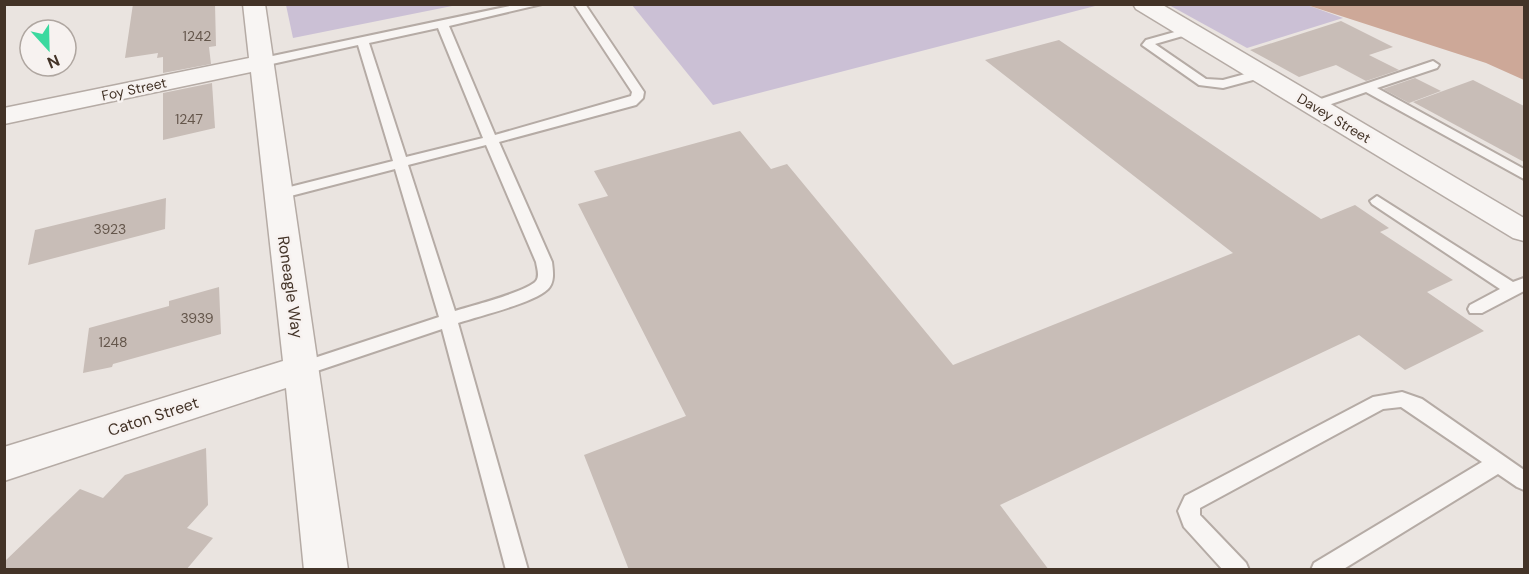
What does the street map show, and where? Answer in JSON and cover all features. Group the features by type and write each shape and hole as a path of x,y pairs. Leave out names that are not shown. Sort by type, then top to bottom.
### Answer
{"street":[{"name":"Roneagle Way","path":"254,4 302,369 321,568"},
{"name":"Davey Street","path":"1144,4 1524,231"},
{"name":"Foy Street","path":"4,116 263,62"},
{"name":"Caton Street","path":"4,464 302,369"}],"lane":[{"path":"263,62 537,4"},
{"path":"279,194 631,102 637,98 638,92 579,4"},
{"path":"302,369 449,321 526,294 542,285 546,275 544,262 442,24"},
{"path":"1189,31 1150,42 1148,45 1203,82 1222,84 1260,74"},
{"path":"363,41 449,321 518,570"},
{"path":"1314,105 1432,65"},
{"path":"1367,88 1524,175"},
{"path":"1377,201 1519,287"},
{"path":"1476,309 1519,287"},
{"path":"1238,570 1191,520 1188,512 1192,502 1380,402 1402,399 1414,404 1524,482"},
{"path":"1322,570 1498,463"}],"shaded area":[{"path":"286,4 457,5 293,38"},
{"path":"632,5 1099,5 713,105"},
{"path":"1169,5 1307,5 1343,18 1247,48"},
{"path":"1307,5 1524,5 1524,80 1486,63"}],"building":[{"path":"133,4 215,4 216,46 209,47 211,64 163,73 163,57 157,58 158,53 125,58"},
{"path":"1341,21 1393,47 1369,55 1399,70 1366,81 1336,65 1299,77 1250,50"},
{"path":"1059,40 1321,219 1355,205 1389,228 1380,232 1453,280 1427,292 1484,331 1405,370 1359,335 1000,505 1049,570 629,570 584,455 686,416 578,204 608,196 594,171 740,131 771,169 787,164 953,365 1233,253 985,60"},
{"path":"1415,78 1441,91 1409,103 1383,89"},
{"path":"1473,80 1524,106 1524,162 1413,102"},
{"path":"212,83 215,128 163,140 163,93"},
{"path":"166,198 165,229 28,265 35,230"},
{"path":"219,287 221,334 113,364 112,367 83,373 89,328 169,306 169,301"},
{"path":"206,448 208,505 187,528 213,538 186,570 4,570 4,562 80,489 103,498 125,475"}]}
